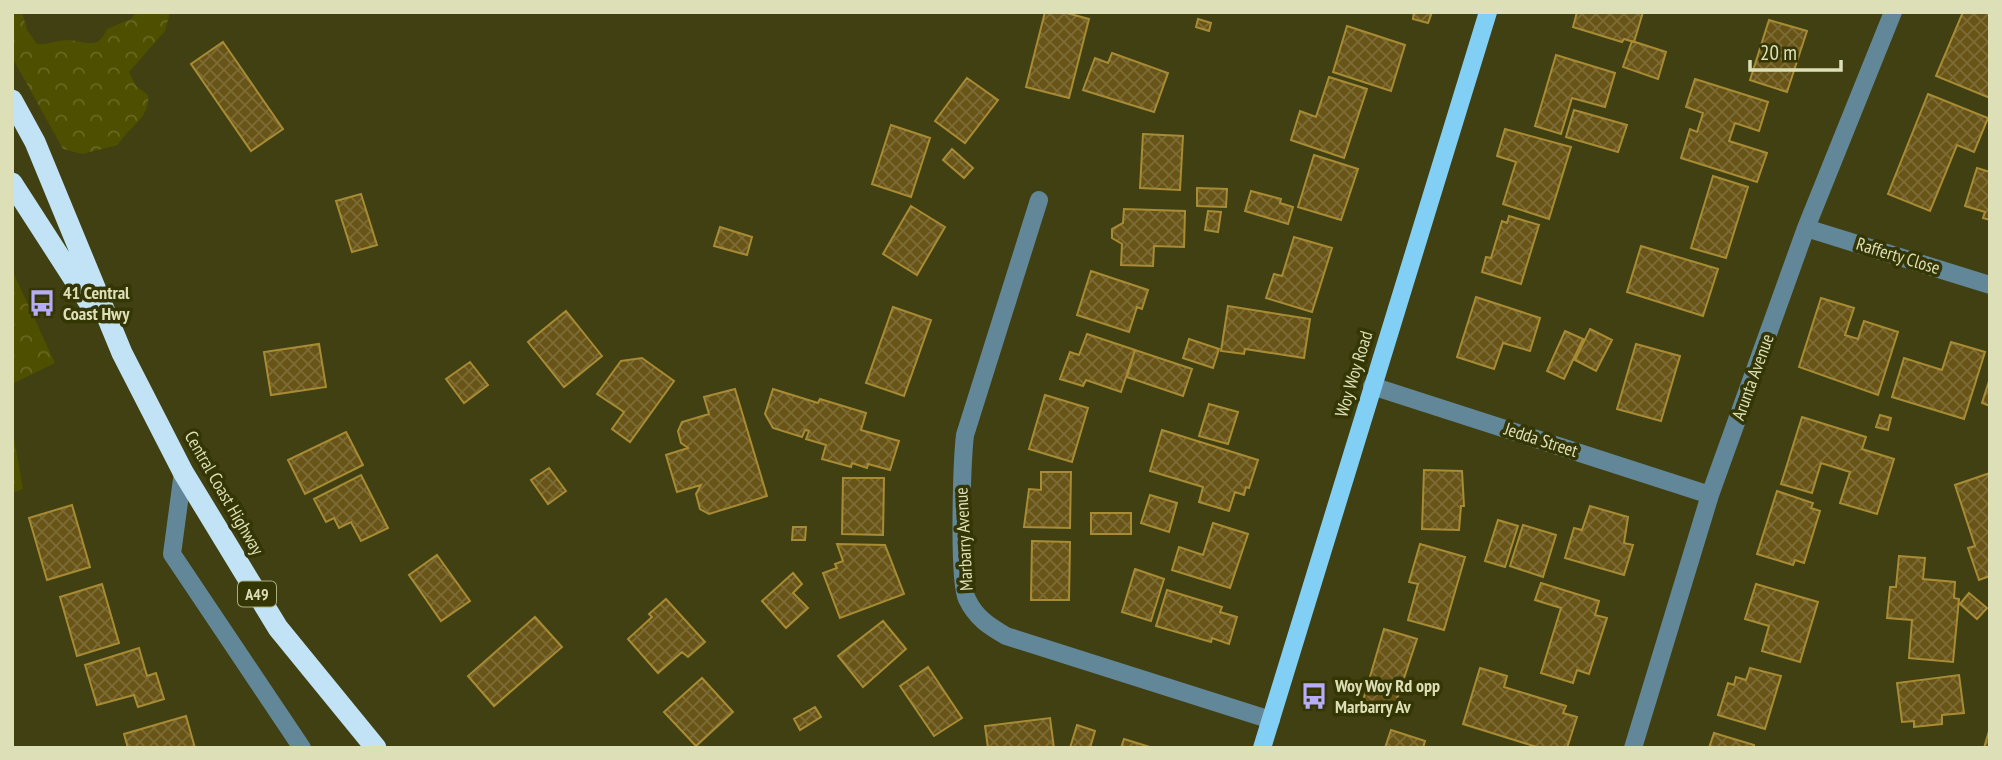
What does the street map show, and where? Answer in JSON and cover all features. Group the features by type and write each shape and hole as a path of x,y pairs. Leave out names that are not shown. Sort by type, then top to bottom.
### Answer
{"highway":[{"name":"Central Coast Highway","path":"12,100 35,142 122,353 183,472 278,628 376,748"},
{"name":"Central Coast Highway","path":"12,183 122,353"}],"main road":[{"name":"Woy Woy Road","path":"1262,748 1488,12"}],"street":[{"name":"Arunta Avenue","path":"1633,748 1710,495 1807,228 1893,12"},
{"name":"Marbarry Avenue","path":"1039,200 965,435 961,470 965,597 980,620 1006,636 1270,720"},
{"name":"Rafferty Close","path":"1807,228 1990,285"},
{"name":"Jedda Street","path":"1372,386 1710,495"},
{"path":"183,472 172,554 302,748"}],"green space":[{"path":"12,12 22,12 27,30 37,44 40,44 65,40 94,43 99,41 107,29 131,19 136,12 170,12 165,31 129,72 136,86 148,95 148,103 142,116 118,145 82,154 63,149 12,57"},
{"path":"12,270 55,363 12,384"},
{"path":"12,426 23,489 12,493"}],"building":[{"path":"1045,12 1063,12 1089,19 1069,98 1026,87"},
{"path":"1414,12 1432,12 1428,23 1413,19"},
{"path":"1577,12 1643,12 1634,42 1624,39 1622,42 1573,27"},
{"path":"1963,12 1990,12 1990,98 1936,76"},
{"path":"1198,19 1211,23 1209,31 1196,27"},
{"path":"1769,20 1807,31 1787,92 1750,80"},
{"path":"1347,26 1405,45 1391,91 1333,72"},
{"path":"1632,41 1666,52 1658,79 1623,67"},
{"path":"223,42 283,129 251,151 191,64"},
{"path":"1112,53 1168,73 1154,112 1083,90 1095,58 1108,63"},
{"path":"1556,55 1615,73 1605,107 1572,98 1561,134 1535,126"},
{"path":"1329,77 1367,89 1344,158 1291,140 1300,111 1316,117"},
{"path":"967,78 998,100 965,143 935,121"},
{"path":"1695,79 1768,102 1759,131 1735,123 1729,141 1767,153 1757,182 1681,158 1690,129 1697,132 1703,113 1686,107"},
{"path":"1928,94 1988,118 1974,152 1957,145 1930,211 1888,194"},
{"path":"1574,110 1627,125 1618,152 1566,137"},
{"path":"891,125 930,138 911,197 872,184"},
{"path":"1505,129 1571,147 1549,219 1503,204 1516,162 1497,156"},
{"path":"1143,134 1183,136 1180,190 1140,188"},
{"path":"952,149 973,168 964,178 943,160"},
{"path":"1314,155 1358,169 1341,220 1298,207"},
{"path":"1977,168 1990,172 1990,220 1983,218 1985,212 1965,206"},
{"path":"1713,176 1748,187 1726,258 1691,248"},
{"path":"1197,188 1227,189 1226,207 1197,206"},
{"path":"1251,191 1281,199 1280,203 1293,207 1288,224 1245,211"},
{"path":"361,194 377,245 352,252 336,201"},
{"path":"911,206 945,227 917,275 883,254"},
{"path":"1124,209 1185,211 1184,247 1154,246 1153,266 1121,265 1122,244 1112,238 1112,229 1123,223"},
{"path":"1208,211 1221,212 1218,232 1205,230"},
{"path":"1509,216 1539,225 1521,284 1482,272 1486,257 1491,258 1502,221 1507,223"},
{"path":"720,227 752,237 747,255 714,246"},
{"path":"1294,237 1332,248 1312,312 1266,298 1274,274 1282,276"},
{"path":"1641,246 1718,269 1703,316 1627,292"},
{"path":"1091,271 1148,290 1142,309 1137,307 1129,332 1077,315"},
{"path":"1476,297 1540,318 1530,351 1503,343 1494,369 1457,357"},
{"path":"1821,298 1854,308 1845,335 1858,339 1864,321 1898,332 1878,395 1799,367"},
{"path":"1228,306 1310,319 1304,358 1245,349 1244,354 1221,351"},
{"path":"893,307 931,320 904,396 866,383"},
{"path":"566,311 602,356 564,387 528,342"},
{"path":"1590,329 1612,340 1596,371 1575,360"},
{"path":"1565,331 1583,339 1564,379 1547,371"},
{"path":"1087,334 1135,350 1121,392 1086,380 1083,386 1060,379 1070,352 1079,355"},
{"path":"1189,339 1219,349 1213,368 1183,358"},
{"path":"1951,342 1985,352 1964,419 1892,397 1904,358 1942,370"},
{"path":"319,344 326,387 271,395 264,352"},
{"path":"1636,344 1680,356 1661,421 1617,409"},
{"path":"1135,350 1192,369 1183,396 1127,377"},
{"path":"642,358 674,381 630,442 612,429 624,412 597,394 621,361"},
{"path":"470,362 488,385 464,403 446,379"},
{"path":"1990,378 1990,406 1982,403"},
{"path":"735,389 767,496 709,514 700,509 696,494 701,485 677,492 666,455 688,448 681,443 678,431 682,422 709,414 704,397"},
{"path":"773,389 818,403 820,399 866,413 861,430 899,441 890,470 868,464 867,468 852,463 851,467 822,459 826,445 806,439 809,431 805,430 802,437 773,428 765,414"},
{"path":"1045,395 1088,408 1072,462 1029,449"},
{"path":"1209,404 1238,412 1228,444 1199,436"},
{"path":"1880,415 1891,418 1888,430 1876,427"},
{"path":"1802,417 1866,437 1862,449 1894,459 1877,514 1840,503 1850,472 1821,463 1812,493 1781,484"},
{"path":"1162,430 1258,460 1249,488 1246,487 1244,495 1235,492 1229,511 1199,502 1203,487 1150,471"},
{"path":"346,432 363,465 305,494 288,460"},
{"path":"549,468 566,491 548,504 531,480"},
{"path":"1424,470 1462,471 1464,506 1461,506 1459,530 1422,529"},
{"path":"1041,472 1071,472 1070,528 1024,527 1029,489 1041,490"},
{"path":"1990,473 1990,576 1979,580 1968,548 1975,546 1955,485"},
{"path":"361,475 388,528 361,541 351,522 339,528 334,518 326,522 314,499"},
{"path":"843,478 884,478 883,535 842,534"},
{"path":"1777,491 1813,503 1811,508 1820,511 1804,563 1795,560 1793,565 1757,554"},
{"path":"1150,495 1177,503 1169,532 1141,523"},
{"path":"72,505 90,567 47,580 29,518"},
{"path":"1590,506 1628,517 1624,543 1633,545 1624,575 1565,558 1574,528 1582,530"},
{"path":"1091,513 1131,513 1131,534 1091,534"},
{"path":"1498,520 1518,526 1505,567 1485,561"},
{"path":"1213,523 1248,534 1230,588 1172,570 1179,547 1203,555"},
{"path":"1523,525 1556,535 1543,577 1510,566"},
{"path":"793,527 806,527 805,540 792,540"},
{"path":"1032,541 1070,542 1069,600 1031,600"},
{"path":"837,544 885,545 904,594 840,618 823,573 837,568 835,564 843,561"},
{"path":"1420,544 1465,557 1444,630 1408,620 1418,584 1409,582"},
{"path":"437,555 470,601 441,621 409,575"},
{"path":"1899,556 1925,558 1923,579 1955,582 1954,598 1959,599 1953,662 1909,658 1912,620 1887,618 1890,587 1896,587"},
{"path":"1135,569 1164,579 1151,621 1122,612"},
{"path":"793,573 802,584 793,593 808,608 786,628 762,601"},
{"path":"1541,583 1599,601 1595,615 1607,618 1589,674 1577,670 1573,683 1541,673 1561,608 1535,600"},
{"path":"102,584 119,643 77,656 60,597"},
{"path":"1756,584 1818,602 1800,662 1762,651 1769,626 1745,619"},
{"path":"1167,590 1222,607 1220,612 1237,617 1229,644 1212,638 1211,642 1156,626"},
{"path":"1969,593 1987,608 1977,619 1960,604"},
{"path":"666,599 705,642 688,657 682,652 658,673 628,639 652,617 649,614"},
{"path":"535,617 562,647 494,706 468,676"},
{"path":"883,621 906,649 863,687 838,656"},
{"path":"1384,629 1417,639 1392,714 1362,704"},
{"path":"139,648 147,676 156,673 164,699 138,707 134,695 97,705 85,665"},
{"path":"928,667 962,718 934,736 900,686"},
{"path":"1480,668 1507,676 1504,687 1566,706 1563,713 1577,717 1567,748 1540,748 1463,724"},
{"path":"1750,668 1781,676 1765,729 1718,715 1728,683 1734,685 1736,677 1746,680"},
{"path":"1959,675 1964,713 1942,715 1942,724 1914,727 1914,721 1902,722 1897,683"},
{"path":"702,678 733,712 696,746 664,712"},
{"path":"815,707 821,717 800,730 794,719"},
{"path":"186,716 195,748 128,748 124,734"},
{"path":"1050,718 1054,748 988,748 985,726"},
{"path":"1077,725 1095,731 1090,748 1070,748"},
{"path":"1391,730 1425,741 1423,748 1385,748"},
{"path":"1989,731 1990,748 1984,748"},
{"path":"1714,733 1754,745 1754,748 1709,748"},
{"path":"1124,739 1153,748 1121,748"}],"place":[{"name":"41 Central Coast Hwy","path":"42,303"},
{"name":"Woy Woy Rd opp Marbarry Av","path":"1314,696"}]}
